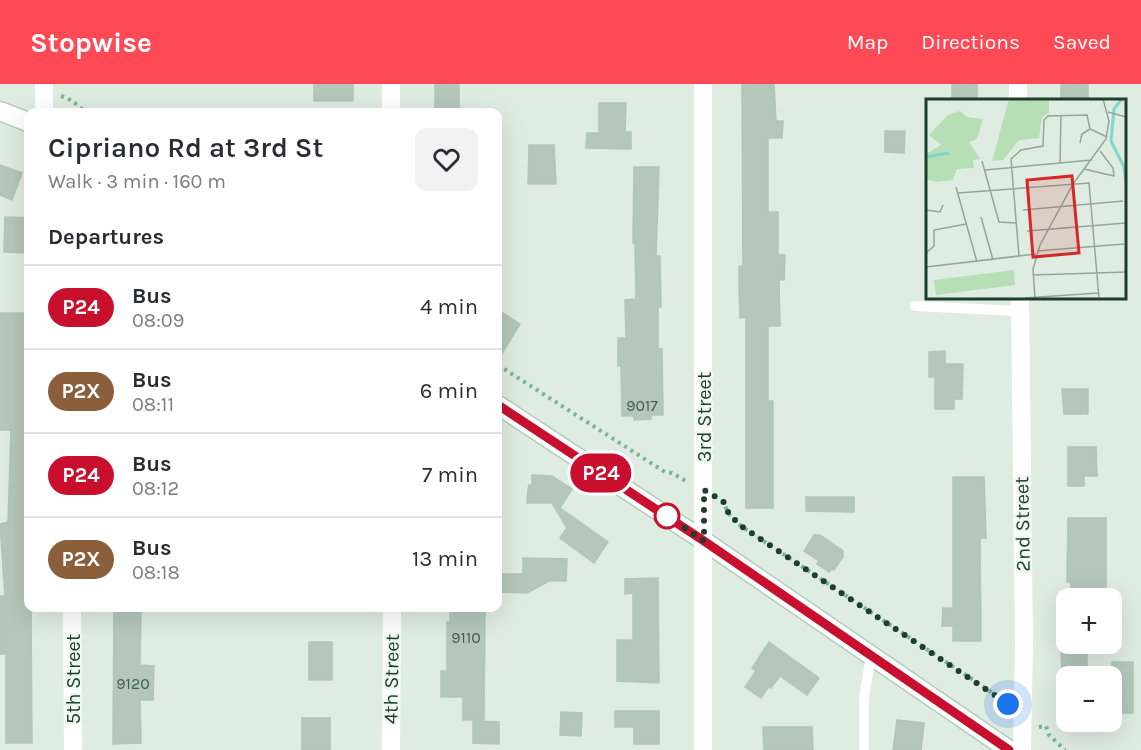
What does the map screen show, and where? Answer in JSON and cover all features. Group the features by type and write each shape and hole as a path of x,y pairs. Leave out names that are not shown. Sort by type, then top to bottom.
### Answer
{"street":[{"path":"44,84 44,108"},
{"path":"391,84 391,108"},
{"name":"3rd Street","path":"703,750 704,84"},
{"path":"0,111 24,120"},
{"name":"2nd Street","path":"1020,304 1024,644 1022,750"},
{"path":"502,408 704,541 1010,750"},
{"name":"5th Street","path":"72,612 73,750"},
{"name":"4th Street","path":"391,750 392,612"}],"lane":[{"path":"915,306 1020,304"},
{"path":"864,750 864,698 871,656"}],"path":[{"path":"502,368 664,472 672,473 723,501 729,514 741,526 994,693 1039,728 1046,726 1049,735 1065,750"}],"building":[{"path":"314,84 353,84 353,101 314,101"},
{"path":"435,84 459,84 459,108 435,108"},
{"path":"742,84 774,84 776,121 783,121 782,138 768,138 768,212 778,212 778,255 785,255 784,280 779,280 780,326 768,326 768,401 773,401 773,508 746,508 746,317 740,318 739,285 739,266 743,266"},
{"path":"952,84 977,84 977,99 952,99"},
{"path":"1061,84 1088,84 1088,99 1061,99"},
{"path":"599,103 626,103 625,132 631,132 631,149 586,148 587,133 599,133"},
{"path":"885,131 905,131 904,153 885,152"},
{"path":"529,145 554,145 556,184 528,184"},
{"path":"0,165 22,173 12,200 0,195"},
{"path":"634,167 659,167 656,256 660,256 661,307 658,307 658,349 662,349 663,415 651,415 651,419 634,420 634,416 622,416 618,338 626,338 625,300 636,299 635,243 633,243"},
{"path":"5,217 24,218 24,253 4,252"},
{"path":"0,313 24,313 24,612 31,612 32,743 6,743 6,654 0,654 0,596 5,596 0,524 8,522 11,430 0,430"},
{"path":"502,313 520,324 502,353"},
{"path":"945,351 945,364 963,364 962,399 954,399 954,409 935,409 935,377 929,377 929,352"},
{"path":"1062,389 1088,389 1088,414 1064,414"},
{"path":"1068,447 1096,447 1097,476 1084,476 1084,486 1068,486"},
{"path":"532,475 552,476 572,489 560,508 608,542 594,563 560,538 567,528 552,503 527,503"},
{"path":"953,477 984,477 986,538 980,538 981,641 953,641 953,626 942,626 943,608 953,608"},
{"path":"806,497 854,497 854,512 806,511"},
{"path":"1068,518 1106,518 1106,588 1071,588 1071,582 1067,582"},
{"path":"814,535 820,535 843,551 843,557 834,570 829,572 817,564 819,561 804,551"},
{"path":"523,558 567,559 566,581 549,581 527,593 502,592 502,574 523,574"},
{"path":"658,578 659,683 617,681 617,640 633,640 633,593 625,594 625,579"},
{"path":"114,612 141,612 140,665 154,666 153,700 140,700 141,743 113,744"},
{"path":"450,612 485,612 484,720 463,720 463,697 441,697 441,671 447,671 447,622 450,622"},
{"path":"309,642 332,642 332,680 309,680"},
{"path":"769,642 819,678 807,695 780,676 761,698 745,687 756,671 752,668"},
{"path":"1061,654 1087,654 1087,666 1062,666"},
{"path":"1112,662 1133,662 1133,713 1122,713 1122,666 1112,666"},
{"path":"615,711 659,711 659,744 634,744 634,727 615,727"},
{"path":"561,712 582,713 581,736 560,735"},
{"path":"302,718 330,718 330,750 302,750"},
{"path":"897,720 924,723 921,750 893,750"},
{"path":"473,721 499,722 499,744 473,743"},
{"path":"763,727 812,727 813,750 764,750"}],"bus line":[{"name":"P24","path":"502,408 704,541 1009,750"}],"route":[{"path":"667,516 704,541 704,490 723,501 729,514 741,526 1008,704"}]}
